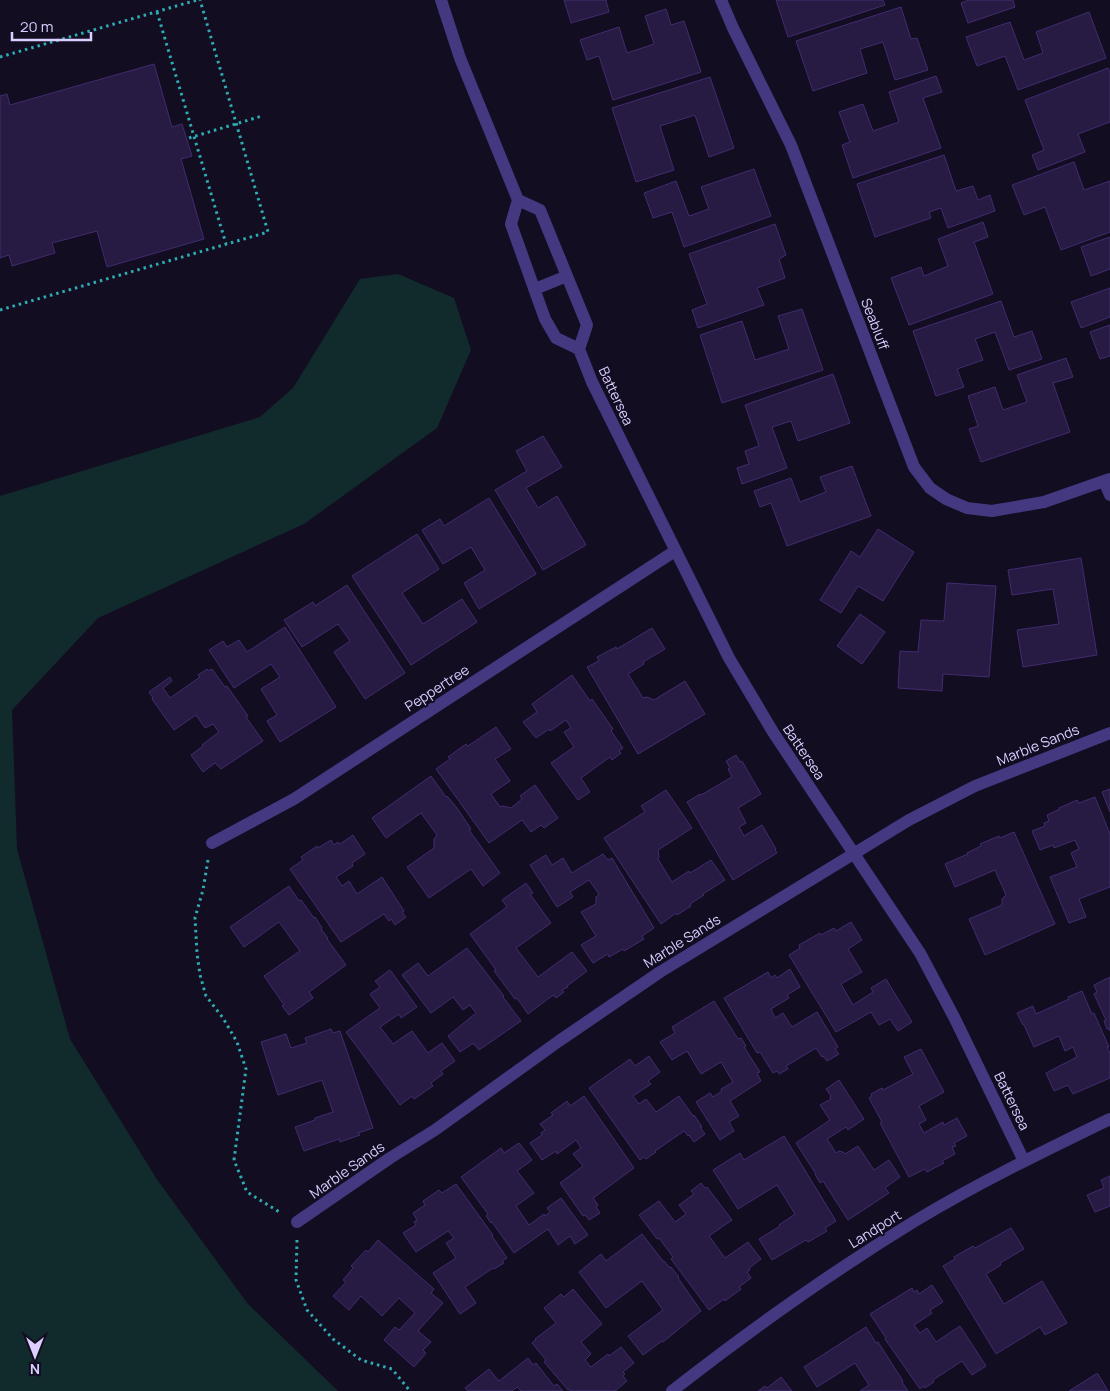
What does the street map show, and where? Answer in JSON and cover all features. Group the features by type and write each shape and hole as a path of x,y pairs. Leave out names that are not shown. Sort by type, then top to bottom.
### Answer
{"street":[{"path":"441,0 460,58 518,200 512,224 545,319 556,338 579,349 586,325 540,210 518,200"},
{"name":"Seabluff","path":"721,0 790,145 914,467 930,488 946,499 966,508 992,511 1044,502 1107,480"},
{"path":"535,290 567,276"},
{"name":"Battersea","path":"579,349 592,382 734,667 773,732 920,953 954,1017 1024,1160"},
{"path":"1107,480 1110,495"},
{"name":"Peppertree","path":"212,843 294,799 675,551"},
{"name":"Marble Sands","path":"297,1222 390,1158 435,1130 559,1041 660,972 854,853 909,820 974,786 1110,733"},
{"name":"Landport","path":"672,1391 728,1347 820,1281 916,1221 1024,1160 1110,1119"}],"path":[{"path":"0,57 199,0 268,232 0,310"},
{"path":"157,12 192,137 226,244"},
{"path":"192,137 262,116"},
{"path":"212,843 194,918 200,974 206,996 238,1042 246,1069 234,1160 247,1192 297,1222 296,1280 307,1310 333,1339 361,1360 392,1369 410,1391"}],"green space":[{"path":"398,274 454,298 471,350 437,428 304,524 98,618 12,710 17,849 70,1039 158,1181 248,1304 338,1391 0,1391 0,496 260,417 293,388 360,279"}],"building":[{"path":"564,0 606,0 609,12 571,23"},
{"path":"776,0 883,0 885,5 788,37"},
{"path":"969,0 1013,0 1015,7 968,23 961,3"},
{"path":"901,7 911,39 917,38 928,70 895,80 883,42 860,49 867,73 813,91 796,41"},
{"path":"666,9 671,25 684,21 701,72 613,100 599,56 587,60 580,40 619,27 627,53 654,44 645,16"},
{"path":"1089,12 1106,58 1018,90 1005,56 977,66 966,37 1010,22 1024,60 1043,53 1036,32"},
{"path":"154,64 172,127 182,124 192,156 181,159 204,239 107,267 97,231 52,243 55,253 12,266 9,255 0,258 0,96 7,94 10,105"},
{"path":"1108,68 1110,72 1110,122 1078,134 1085,152 1038,170 1032,155 1044,150 1025,100"},
{"path":"936,76 942,92 923,98 941,148 853,178 842,145 850,142 839,112 863,104 873,131 899,122 889,92"},
{"path":"710,77 734,148 709,157 695,115 660,126 674,170 636,182 612,108"},
{"path":"944,155 956,191 973,186 978,200 990,195 995,211 948,228 941,208 929,212 931,218 875,237 857,184"},
{"path":"1074,162 1084,190 1110,181 1110,232 1061,250 1045,207 1024,215 1012,185"},
{"path":"754,169 771,216 684,247 672,212 653,218 644,193 676,181 689,216 709,209 701,187"},
{"path":"983,222 988,237 974,242 993,294 909,325 891,278 921,267 924,276 948,266 938,239"},
{"path":"775,224 786,255 779,259 785,278 757,288 764,305 698,328 692,310 707,304 689,254"},
{"path":"1110,237 1110,269 1091,276 1081,247"},
{"path":"1110,288 1110,317 1081,328 1071,302"},
{"path":"1001,301 1014,337 1032,331 1042,359 1009,370 995,332 975,339 983,360 957,369 964,387 936,396 913,331"},
{"path":"802,309 823,370 722,403 700,335 742,321 755,360 789,349 778,316"},
{"path":"1110,325 1110,356 1100,359 1090,332"},
{"path":"1066,358 1073,377 1053,383 1070,432 981,462 969,429 978,426 968,396 995,387 1003,410 1027,402 1017,375"},
{"path":"833,374 850,423 798,441 791,421 772,427 787,468 742,484 737,468 749,464 745,451 759,446 745,405"},
{"path":"543,436 562,467 526,488 538,508 557,496 586,545 543,570 495,490 527,471 516,451"},
{"path":"852,466 871,516 787,546 771,503 760,507 754,491 791,478 800,502 826,492 820,477"},
{"path":"489,498 536,574 479,609 464,583 485,570 471,547 443,564 422,530 440,519 444,526"},
{"path":"878,529 914,552 883,601 858,586 841,613 820,600 851,551 860,557"},
{"path":"417,534 439,569 402,593 423,624 462,599 477,622 411,665 352,576"},
{"path":"1081,558 1097,655 1023,667 1017,630 1059,624 1053,589 1012,595 1008,570"},
{"path":"947,583 996,586 989,677 943,674 942,691 898,688 900,651 918,652 921,620 944,621"},
{"path":"347,585 405,673 365,699 334,652 350,641 338,624 302,647 284,620 313,602 315,606"},
{"path":"860,614 885,632 862,664 837,646"},
{"path":"285,627 336,707 280,742 267,721 277,715 261,689 280,677 271,664 234,688 209,650 223,641 227,647 239,640 247,652"},
{"path":"652,628 665,649 643,662 644,664 628,674 643,698 647,697 654,700 685,681 705,714 638,754 587,667 599,661 597,657 616,647 617,649"},
{"path":"207,669 208,671 212,669 225,687 227,686 263,741 221,769 215,763 203,772 191,755 219,732 213,724 205,728 196,715 174,730 149,692 170,677 172,681 163,688 170,698 200,677 198,675"},
{"path":"572,675 613,729 611,731 623,748 619,751 621,753 612,760 610,757 581,778 590,792 578,800 551,763 574,747 564,732 571,728 566,720 536,738 523,722 537,712 532,704"},
{"path":"496,727 511,749 495,759 510,781 491,794 500,807 511,808 522,799 520,796 535,785 558,818 544,828 541,825 531,832 522,820 489,843 436,769 450,759 448,757 466,744 468,746"},
{"path":"736,755 740,762 742,761 761,794 738,808 746,823 739,827 744,836 762,825 777,853 733,880 687,802 732,777 726,761"},
{"path":"431,776 446,797 457,808 471,829 469,830 500,873 483,886 471,869 429,898 407,867 434,848 434,839 437,835 421,813 386,838 372,818"},
{"path":"1110,789 1110,812 1102,792"},
{"path":"666,790 692,828 658,850 658,859 672,882 711,860 725,880 703,894 690,904 691,906 677,915 676,913 661,924 604,838 645,812 641,806"},
{"path":"1095,797 1110,834 1110,887 1079,899 1086,917 1069,923 1050,877 1077,867 1071,853 1079,849 1075,840 1054,848 1053,845 1040,850 1032,831 1045,826 1044,823 1049,821 1047,815 1059,808 1077,800 1079,803"},
{"path":"1014,832 1055,924 985,955 969,919 1002,905 1002,899 1006,895 995,870 955,887 945,864 968,854 981,846 980,844"},
{"path":"353,835 365,854 352,863 353,866 336,877 342,886 349,881 357,894 382,877 406,917 395,925 384,914 341,942 290,869 303,860 301,857 317,846 318,848 331,840 334,845 338,842 340,844"},
{"path":"603,854 608,860 612,858 654,928 642,936 644,939 624,951 623,949 609,957 608,954 593,963 581,945 596,936 581,912 596,904 596,897 599,894 589,880 570,892 573,897 557,907 530,865 546,855 552,865 563,858 572,873"},
{"path":"526,883 533,893 530,894 551,923 516,948 538,977 572,952 587,971 562,990 564,992 556,998 554,995 528,1014 494,971 496,970 470,934 507,907 502,900"},
{"path":"289,886 299,901 301,900 315,917 327,939 346,965 309,992 313,998 289,1015 264,976 300,951 279,922 244,947 230,927"},
{"path":"851,922 862,940 848,949 862,972 841,984 853,1005 873,992 871,988 886,979 912,1022 898,1031 890,1019 879,1025 871,1012 836,1032 789,955 800,948 799,945 820,933 821,935 834,928 836,931"},
{"path":"467,948 521,1021 479,1050 472,1044 460,1052 448,1036 476,1013 470,1005 463,1010 453,997 431,1013 402,975 418,963 428,976"},
{"path":"790,969 800,987 787,995 789,998 771,1009 775,1018 783,1013 792,1027 817,1012 838,1047 835,1049 839,1054 827,1061 816,1048 786,1066 788,1069 779,1074 777,1071 773,1073 760,1052 757,1053 724,998 768,972 771,978 775,975 777,978"},
{"path":"390,970 417,1007 401,1018 399,1014 380,1027 393,1044 412,1031 428,1053 442,1043 455,1061 441,1071 443,1074 431,1083 433,1086 414,1099 412,1096 400,1105 346,1032 380,1008 370,994 380,987 375,981"},
{"path":"1110,977 1110,1031 1107,1029 1104,1021 1106,1020 1094,994 1097,992 1094,985"},
{"path":"1082,991 1109,1047 1107,1047 1110,1053 1110,1078 1073,1094 1068,1085 1054,1091 1046,1073 1077,1057 1073,1047 1065,1051 1059,1036 1034,1047 1017,1013 1033,1006 1036,1014"},
{"path":"714,1001 738,1039 741,1038 746,1046 744,1047 760,1072 757,1073 761,1081 730,1101 739,1116 729,1122 734,1131 720,1140 696,1102 710,1093 713,1097 722,1091 721,1089 733,1082 721,1062 701,1074 687,1051 672,1060 660,1042 675,1033 672,1027"},
{"path":"331,1029 333,1033 340,1031 373,1128 340,1142 339,1139 304,1151 295,1127 333,1112 322,1080 278,1095 261,1042 286,1034 291,1048 307,1043 305,1038"},
{"path":"921,1049 944,1092 919,1106 926,1120 919,1124 924,1133 943,1122 944,1125 957,1118 967,1136 954,1143 956,1146 952,1147 955,1154 942,1161 944,1163 927,1172 925,1169 909,1177 869,1098 872,1096 871,1094 882,1088 883,1090 913,1074 904,1057"},
{"path":"649,1056 660,1072 648,1081 651,1084 633,1096 639,1104 646,1099 656,1112 679,1096 694,1115 705,1134 694,1142 684,1131 646,1159 644,1157 640,1160 589,1088 630,1059 635,1066"},
{"path":"839,1080 864,1119 848,1130 846,1127 827,1139 836,1153 839,1151 845,1154 858,1146 874,1170 889,1160 900,1177 885,1188 889,1193 848,1220 823,1181 820,1183 796,1143 830,1120 820,1105 831,1099 826,1089"},
{"path":"584,1096 634,1168 593,1198 598,1205 596,1207 600,1213 589,1220 585,1215 583,1216 560,1183 583,1166 573,1154 581,1148 576,1140 557,1154 556,1151 542,1160 530,1143 542,1135 541,1133 545,1130 540,1124 553,1115 551,1113 567,1101 570,1106"},
{"path":"784,1136 836,1221 825,1228 827,1231 808,1242 806,1240 772,1260 759,1239 795,1214 777,1185 738,1209 713,1170 740,1153 744,1160"},
{"path":"519,1143 532,1160 517,1171 534,1193 516,1206 529,1225 550,1212 547,1208 561,1198 588,1235 575,1244 570,1236 558,1245 548,1229 514,1253 486,1216 488,1214 461,1177 501,1148 504,1153"},
{"path":"1110,1176 1110,1206 1095,1212 1087,1195 1104,1188 1101,1180"},
{"path":"701,1183 705,1188 707,1187 732,1220 709,1236 725,1258 748,1242 761,1259 749,1268 750,1270 747,1272 751,1278 739,1287 741,1289 709,1310 671,1259 673,1257 659,1238 657,1239 639,1215 659,1201 675,1222 686,1214 679,1205 694,1194 691,1191"},
{"path":"456,1184 493,1235 507,1258 502,1261 504,1263 493,1268 465,1287 476,1303 460,1314 433,1273 456,1258 446,1243 454,1238 448,1231 416,1252 403,1233 416,1225 414,1222 417,1220 413,1213 425,1205 423,1201 439,1190 442,1193"},
{"path":"1011,1228 1024,1249 986,1274 1004,1304 1042,1281 1067,1323 1045,1335 1040,1327 996,1354 943,1266 973,1246 975,1248"},
{"path":"642,1234 663,1261 679,1277 701,1311 663,1342 643,1355 628,1336 663,1310 642,1281 606,1308 579,1272 601,1254 606,1261"},
{"path":"378,1240 434,1289 431,1293 443,1303 418,1331 431,1342 423,1350 426,1353 414,1367 384,1340 395,1327 399,1330 415,1313 399,1298 382,1316 361,1296 349,1310 333,1296 346,1282 343,1280 353,1268 351,1266 366,1250 368,1252"},
{"path":"932,1285 943,1302 930,1310 932,1313 914,1325 920,1333 927,1328 936,1342 960,1326 986,1366 972,1375 962,1361 933,1380 934,1382 925,1388 924,1386 920,1389 870,1314 912,1288 914,1292 917,1290 919,1294"},
{"path":"573,1289 602,1324 581,1342 591,1354 585,1360 591,1367 621,1347 634,1363 623,1372 625,1374 623,1376 627,1381 615,1391 568,1390 544,1362 546,1360 532,1343 556,1323 544,1308 561,1294 564,1297"},
{"path":"866,1327 876,1343 878,1342 908,1391 860,1391 869,1385 855,1363 817,1387 804,1367"},
{"path":"528,1358 533,1365 536,1363 554,1386 557,1384 563,1391 521,1391 517,1387 512,1391 468,1391 465,1388 489,1369 499,1381"},
{"path":"1098,1374 1108,1391 1069,1391"},
{"path":"781,1377 792,1391 758,1391 765,1386 767,1388"}]}
